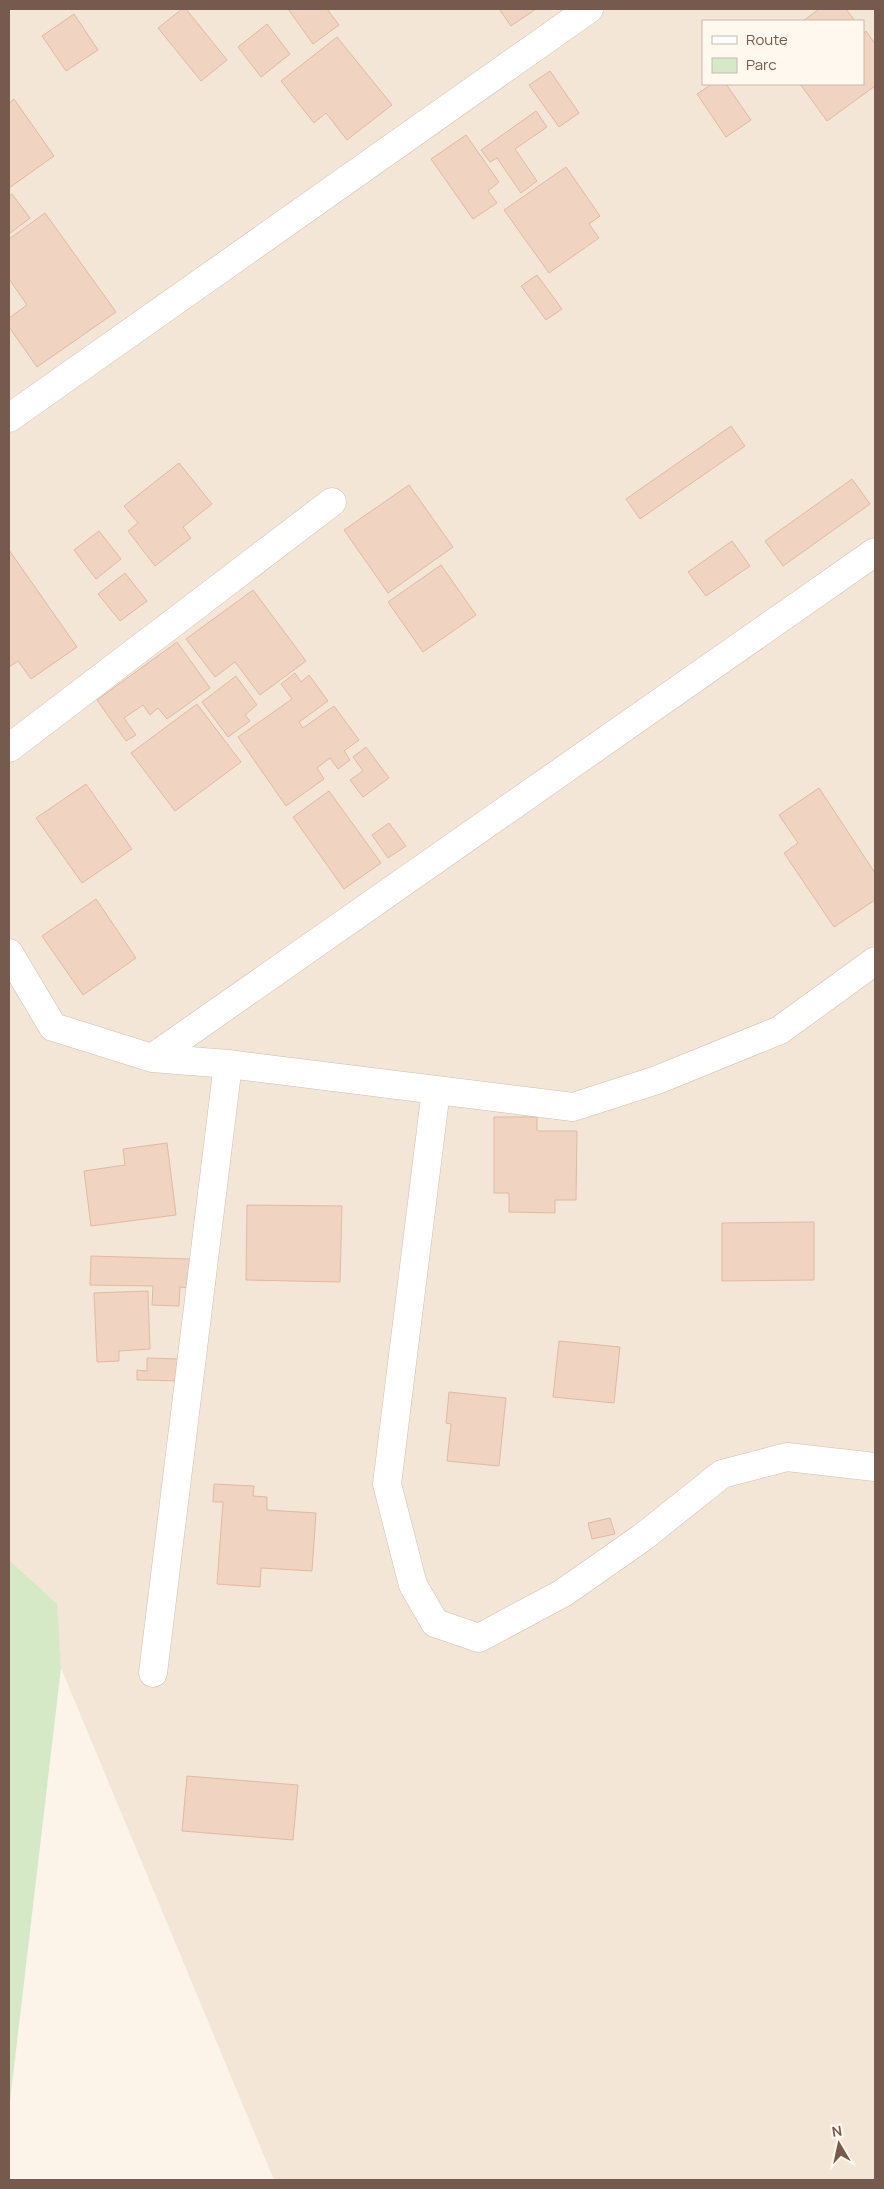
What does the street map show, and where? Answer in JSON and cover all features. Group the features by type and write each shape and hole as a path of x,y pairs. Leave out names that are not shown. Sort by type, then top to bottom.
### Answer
{"street":[{"path":"9,418 589,9"},
{"path":"9,748 332,502"},
{"path":"152,1058 875,552"},
{"path":"9,953 53,1027 152,1058 228,1064 574,1107 657,1080 780,1030 875,960"},
{"path":"153,1673 228,1064"},
{"path":"436,1090 387,1484 413,1585 435,1623 479,1638 563,1592 643,1537 722,1474 787,1457 875,1467"}],"shaded area":[{"path":"9,9 875,9 875,2180 274,2180 61,1668 56,1604 9,1560"}],"green space":[{"path":"9,1560 57,1604 61,1668 9,2110"}],"building":[{"path":"182,9 186,9 227,60 201,81 158,28"},
{"path":"288,9 327,9 339,25 313,44"},
{"path":"499,9 536,9 511,26"},
{"path":"819,9 846,9 854,20 804,20"},
{"path":"74,14 98,50 66,71 42,36"},
{"path":"267,24 290,54 261,77 238,47"},
{"path":"866,31 875,44 875,86 827,121 801,85 864,85 864,33"},
{"path":"337,37 392,105 347,140 326,113 314,123 281,81"},
{"path":"550,71 579,113 559,127 529,85"},
{"path":"710,85 727,85 751,120 726,137 697,94"},
{"path":"14,99 54,156 9,188 9,103"},
{"path":"536,111 547,127 515,149 537,181 521,193 497,158 490,162 481,150"},
{"path":"466,135 499,182 488,191 497,203 473,219 431,159"},
{"path":"566,167 600,216 589,224 599,238 549,273 504,210"},
{"path":"12,194 30,218 9,234 9,196"},
{"path":"45,213 116,312 37,367 9,327 9,318 27,305 9,279 9,239"},
{"path":"537,275 562,309 546,320 521,286"},
{"path":"731,426 745,446 640,519 626,499"},
{"path":"179,463 212,504 183,527 191,538 155,566 128,531 138,523 124,506"},
{"path":"852,479 870,504 783,566 765,541"},
{"path":"409,485 453,547 388,593 344,530"},
{"path":"99,531 121,559 96,579 74,550"},
{"path":"732,541 750,566 706,596 688,572"},
{"path":"9,550 77,647 31,679 18,661 9,667"},
{"path":"441,565 476,615 423,652 388,602"},
{"path":"125,573 147,601 120,621 98,594"},
{"path":"253,590 306,661 260,695 235,662 215,677 186,639"},
{"path":"177,642 210,688 167,719 158,708 150,715 143,705 124,718 136,735 126,741 97,700"},
{"path":"295,673 301,682 309,675 328,701 299,722 303,728 334,706 359,740 344,751 350,760 338,769 330,758 317,768 324,779 286,806 238,737 292,699 281,684"},
{"path":"236,676 257,705 245,715 250,721 228,737 202,702"},
{"path":"197,704 241,762 175,811 131,753"},
{"path":"366,747 389,778 363,797 350,780 363,771 353,757"},
{"path":"86,784 132,849 82,883 36,818"},
{"path":"819,788 875,873 875,900 834,927 784,853 798,843 779,815"},
{"path":"329,791 381,863 344,889 293,817"},
{"path":"389,823 406,846 388,858 372,835"},
{"path":"96,899 136,958 83,995 42,936"},
{"path":"494,1117 537,1117 537,1131 577,1131 576,1200 555,1200 555,1213 509,1212 509,1193 494,1193"},
{"path":"167,1143 176,1215 91,1226 84,1171 125,1165 123,1149"},
{"path":"247,1205 342,1206 340,1282 246,1280"},
{"path":"814,1222 814,1280 722,1281 722,1223"},
{"path":"91,1256 190,1259 190,1288 180,1287 179,1306 152,1305 153,1286 90,1285"},
{"path":"148,1291 150,1349 119,1351 119,1361 97,1362 94,1293"},
{"path":"559,1341 620,1347 614,1403 553,1397"},
{"path":"147,1358 181,1359 181,1381 137,1380 137,1370 147,1371"},
{"path":"449,1392 506,1398 499,1466 447,1461 451,1424 446,1423"},
{"path":"214,1484 254,1486 253,1496 267,1497 267,1510 316,1513 312,1571 261,1568 260,1587 217,1584 223,1502 213,1502"},
{"path":"610,1518 615,1534 592,1539 588,1523"},
{"path":"187,1776 298,1785 293,1840 182,1831"}]}
